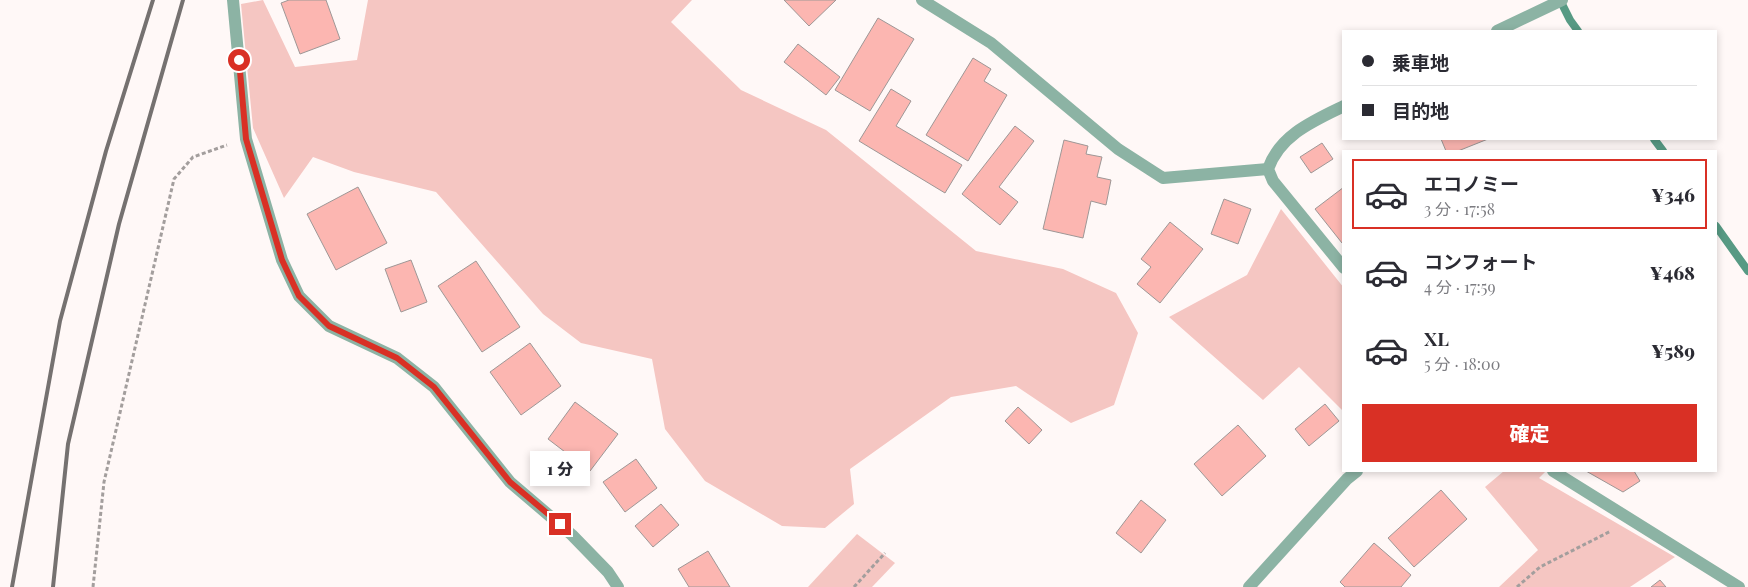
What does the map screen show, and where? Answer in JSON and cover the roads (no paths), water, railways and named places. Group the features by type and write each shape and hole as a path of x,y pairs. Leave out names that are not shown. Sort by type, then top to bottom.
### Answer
{"street":[{"path":"233,0 246,139 282,260 299,296 329,326 397,358 434,387 510,482 572,534 608,572 618,587"},
{"path":"922,0 991,43 1118,149 1162,178 1268,169"},
{"path":"1499,30 1562,0"},
{"path":"1342,107 1306,124 1284,142 1272,159 1268,169 1274,181 1342,266"},
{"path":"1249,587 1347,479 1356,472"},
{"path":"1555,472 1739,587"}],"waterway":[{"path":"1560,0 1577,30"},
{"path":"1655,140 1662,150"},
{"path":"1717,227 1748,271"}],"railway":[{"path":"12,587 60,321 106,151 153,0"},
{"path":"53,587 68,444 119,224 183,0"}]}
